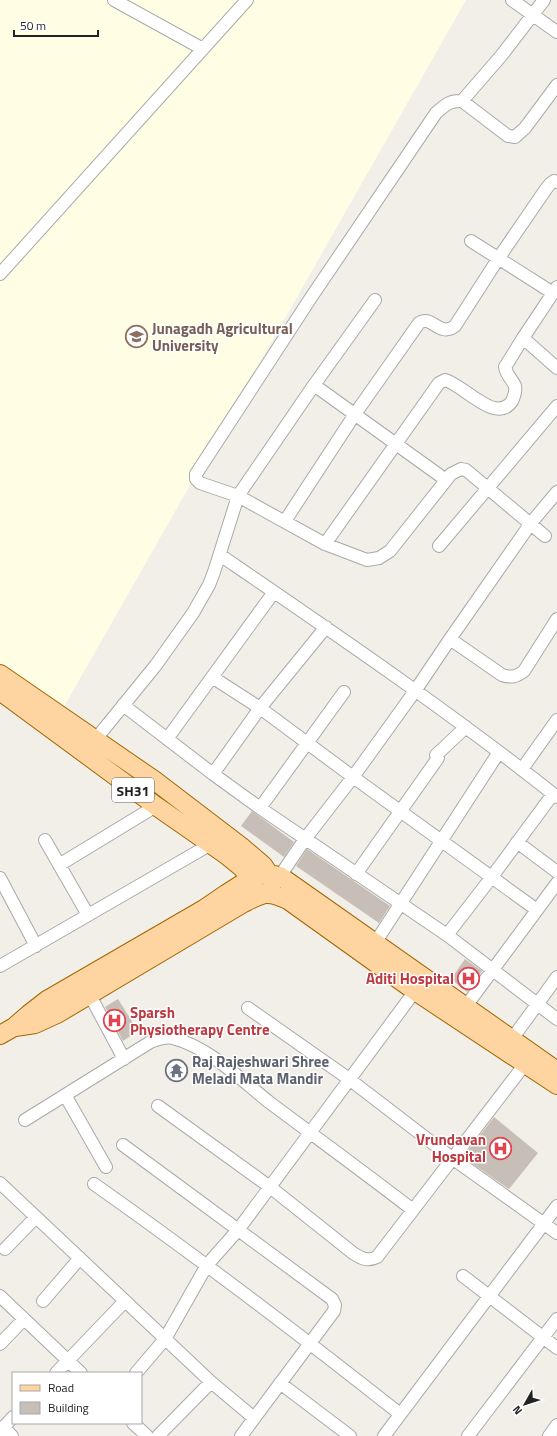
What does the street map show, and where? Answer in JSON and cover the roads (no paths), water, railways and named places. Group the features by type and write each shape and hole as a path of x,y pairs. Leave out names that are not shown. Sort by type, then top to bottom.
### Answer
{"main road":[{"path":"0,674 154,780 243,848 275,875 466,1006 557,1071"},
{"name":"SH31","path":"0,691 156,806 211,844 241,867 267,895"},
{"path":"86,987 251,878 261,874 275,875"},
{"path":"267,895 275,875"},
{"path":"7,1031 47,1000 86,987 267,895 288,900 415,991 557,1085"}],"street":[{"path":"114,0 203,49"},
{"path":"0,274 247,0"},
{"path":"512,0 557,32"},
{"path":"462,101 501,56 544,0"},
{"path":"545,536 488,487 466,470 461,469 451,474 390,551 379,558 367,560 325,544 285,521 200,483 196,479 196,474 310,299 436,113 447,102 455,100 462,101 508,136 515,137 525,128 557,85"},
{"path":"285,521 355,414 419,323 426,321 448,331 455,326 498,259 550,184 554,181 557,182"},
{"path":"325,544 439,383 445,380 452,381 485,405 496,409 503,408 512,402 515,393 515,386 505,367 555,290 498,259 471,241"},
{"path":"95,740 161,659 193,613 209,585 237,499 314,385 375,300"},
{"path":"523,338 557,368"},
{"path":"314,385 446,480"},
{"path":"439,546 557,406"},
{"path":"275,875 353,777 415,691 531,523 557,492"},
{"path":"220,555 326,627 466,727 555,795 517,842 446,936"},
{"path":"167,739 274,592"},
{"path":"450,639 502,675 509,677 516,676 524,671 557,619"},
{"path":"213,774 260,708 326,627"},
{"path":"212,677 260,708 307,744 537,910"},
{"path":"260,808 344,692"},
{"path":"123,705 213,774 494,970 536,1005 557,1019"},
{"path":"522,769 557,720"},
{"path":"356,874 437,757 466,727"},
{"path":"375,943 499,752"},
{"path":"59,865 156,806"},
{"path":"45,840 88,915"},
{"path":"517,842 557,872"},
{"path":"0,966 211,844"},
{"path":"0,878 36,946"},
{"path":"466,1006 557,883"},
{"path":"512,1039 557,977"},
{"path":"86,987 124,1059"},
{"path":"137,1372 165,1338 206,1264 238,1230 415,991"},
{"path":"248,1008 349,1079 452,1158 557,1233"},
{"path":"26,1120 152,1041 164,1037 172,1038 204,1052 221,1064 413,1210"},
{"path":"158,1106 270,1187 353,1253 363,1259 371,1260 377,1257 524,1064"},
{"path":"65,1095 106,1167"},
{"path":"123,1145 332,1299 335,1305 334,1311 241,1436"},
{"path":"0,1183 211,1382 254,1418"},
{"path":"94,1184 206,1264 310,1342 400,1414"},
{"path":"384,1436 557,1206"},
{"path":"5,1249 36,1217"},
{"path":"44,1301 80,1258"},
{"path":"463,1276 557,1348"},
{"path":"0,1296 80,1372"},
{"path":"57,1372 125,1301"},
{"path":"0,1344 24,1319"},
{"path":"468,1436 557,1319"},
{"path":"158,1436 211,1382"},
{"path":"280,1383 350,1436"},
{"path":"12,1418 2,1429 12,1436"},
{"path":"134,1424 147,1436"},
{"path":"549,1436 557,1425"}],"place":[{"name":"Junagadh Agricultural University","path":"137,337"},
{"name":"Aditi Hospital","path":"469,978"},
{"name":"Sparsh Physiotherapy Centre","path":"114,1021"},
{"name":"Raj Rajeshwari Shree Meladi Mata Mandir","path":"177,1070"},
{"name":"Vrundavan Hospital","path":"501,1148"}]}
